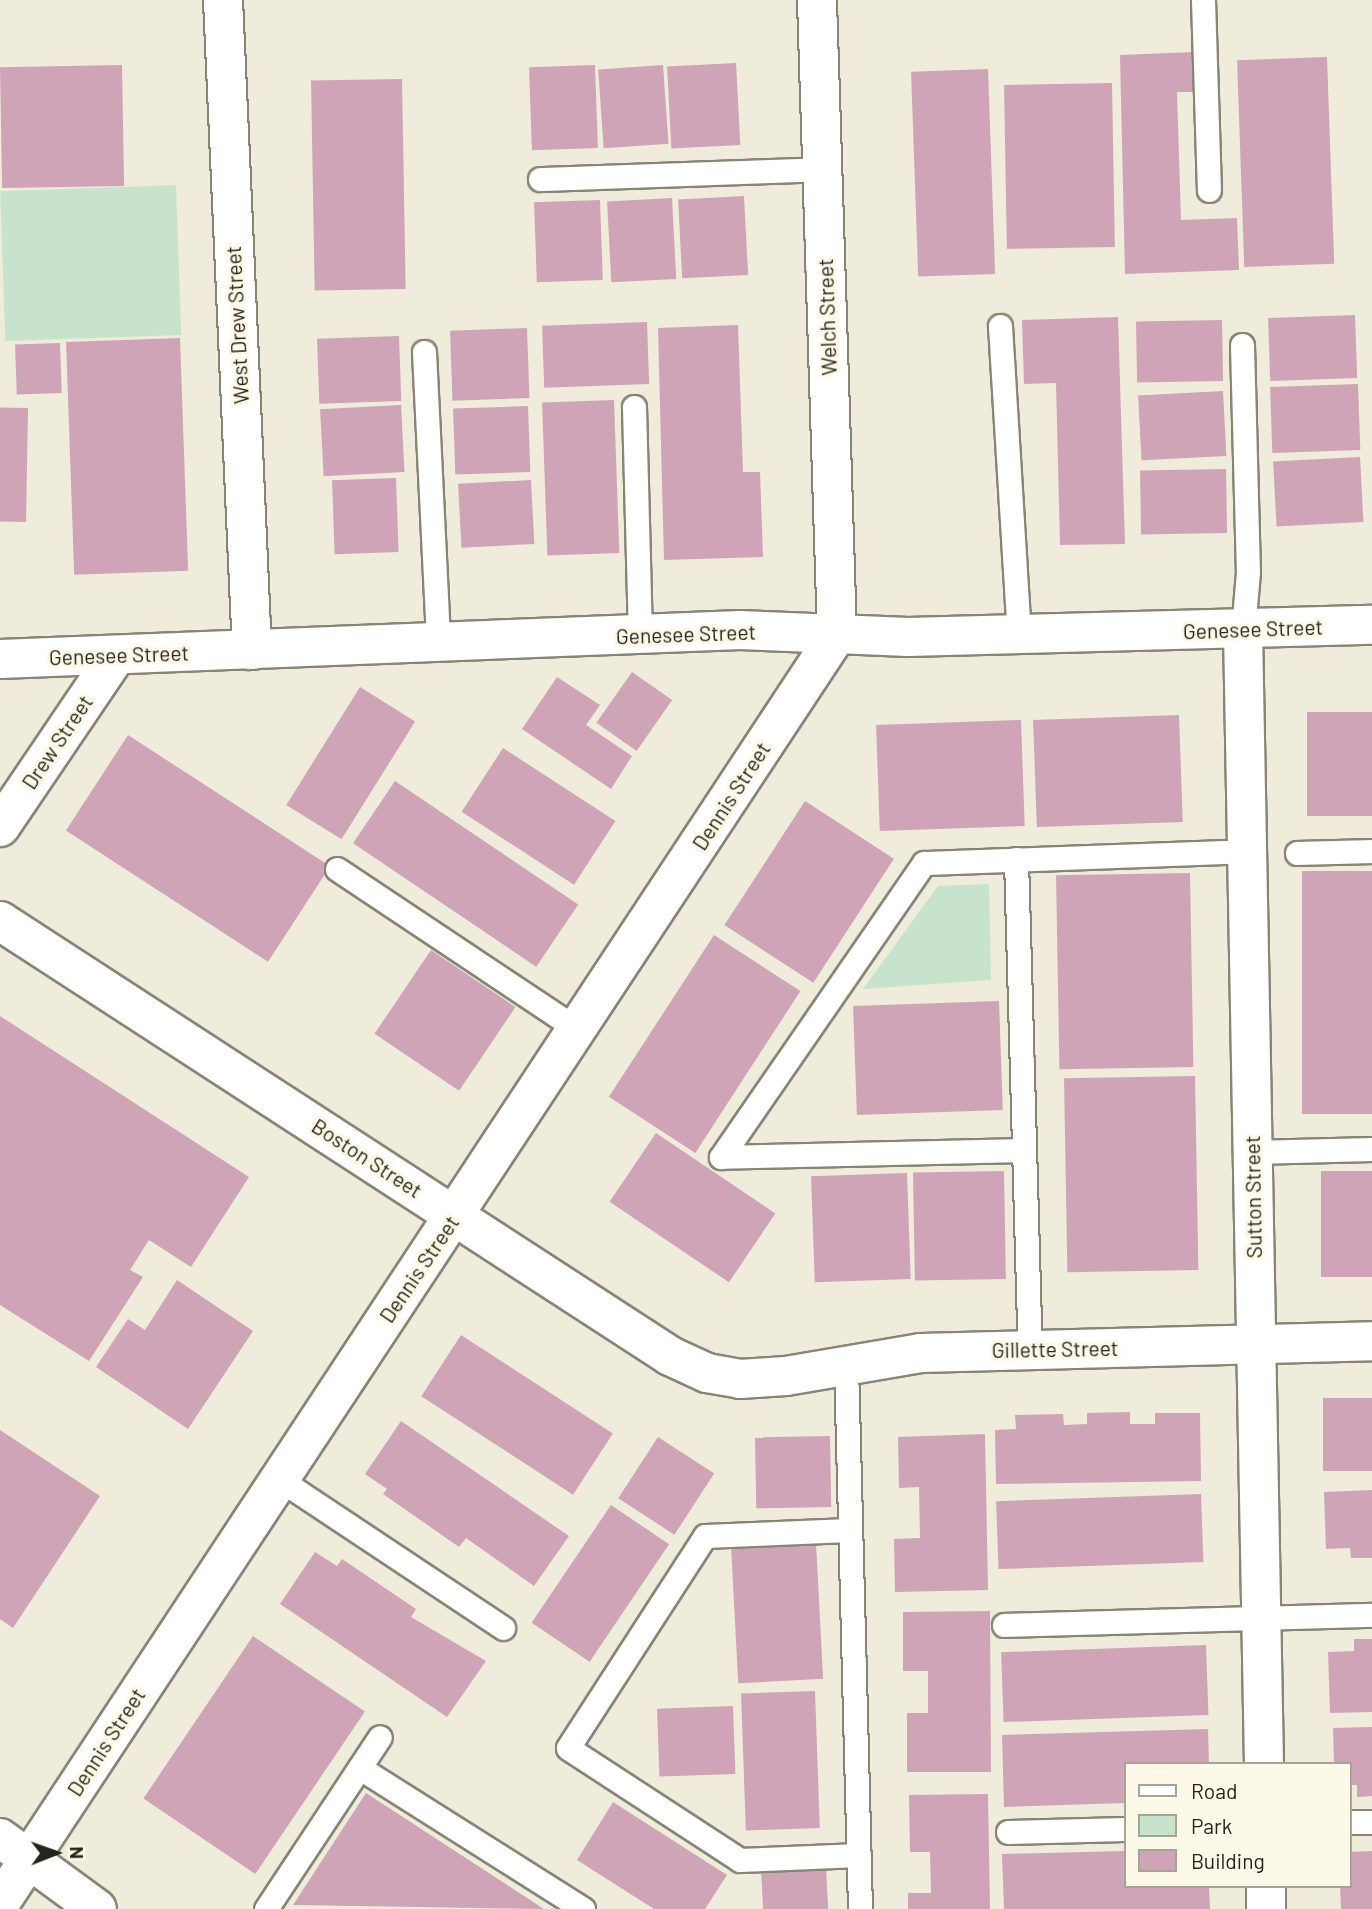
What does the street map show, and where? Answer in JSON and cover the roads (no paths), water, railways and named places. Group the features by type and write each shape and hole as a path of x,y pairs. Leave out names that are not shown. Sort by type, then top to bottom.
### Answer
{"street":[{"name":"West Drew Street","path":"223,0 252,650"},
{"name":"Welch Street","path":"817,0 837,634"},
{"name":"Genesee Street","path":"0,659 115,657 740,630 1019,636 1372,625"},
{"name":"Sutton Street","path":"1243,630 1264,1762"},
{"name":"Dennis Street","path":"0,1903 15,1849 279,1479 837,634"},
{"name":"Drew Street","path":"0,827 115,657"},
{"name":"Boston Street","path":"0,921 670,1356 707,1373 740,1378"},
{"name":"Gillette Street","path":"740,1378 921,1353 1372,1341"},
{"path":"15,1849 97,1909"},
{"path":"1266,1888 1266,1909"}],"lane":[{"path":"1203,0 1209,190"},
{"path":"540,179 822,169"},
{"path":"1000,326 1019,636"},
{"path":"1242,345 1248,572 1243,630"},
{"path":"424,352 438,643"},
{"path":"634,407 640,636"},
{"path":"1024,1150 721,1157 924,863 1247,851"},
{"path":"1297,853 1372,851"},
{"path":"1016,859 1030,1349"},
{"path":"337,869 578,1030"},
{"path":"1252,1152 1372,1149"},
{"path":"846,1364 860,1909"},
{"path":"279,1479 503,1628"},
{"path":"849,1530 705,1536 568,1748 740,1860 859,1855"},
{"path":"1003,1625 1372,1615"},
{"path":"267,1909 380,1737"},
{"path":"360,1768 583,1909"},
{"path":"1351,1822 1372,1822"},
{"path":"1008,1832 1124,1829"}]}
